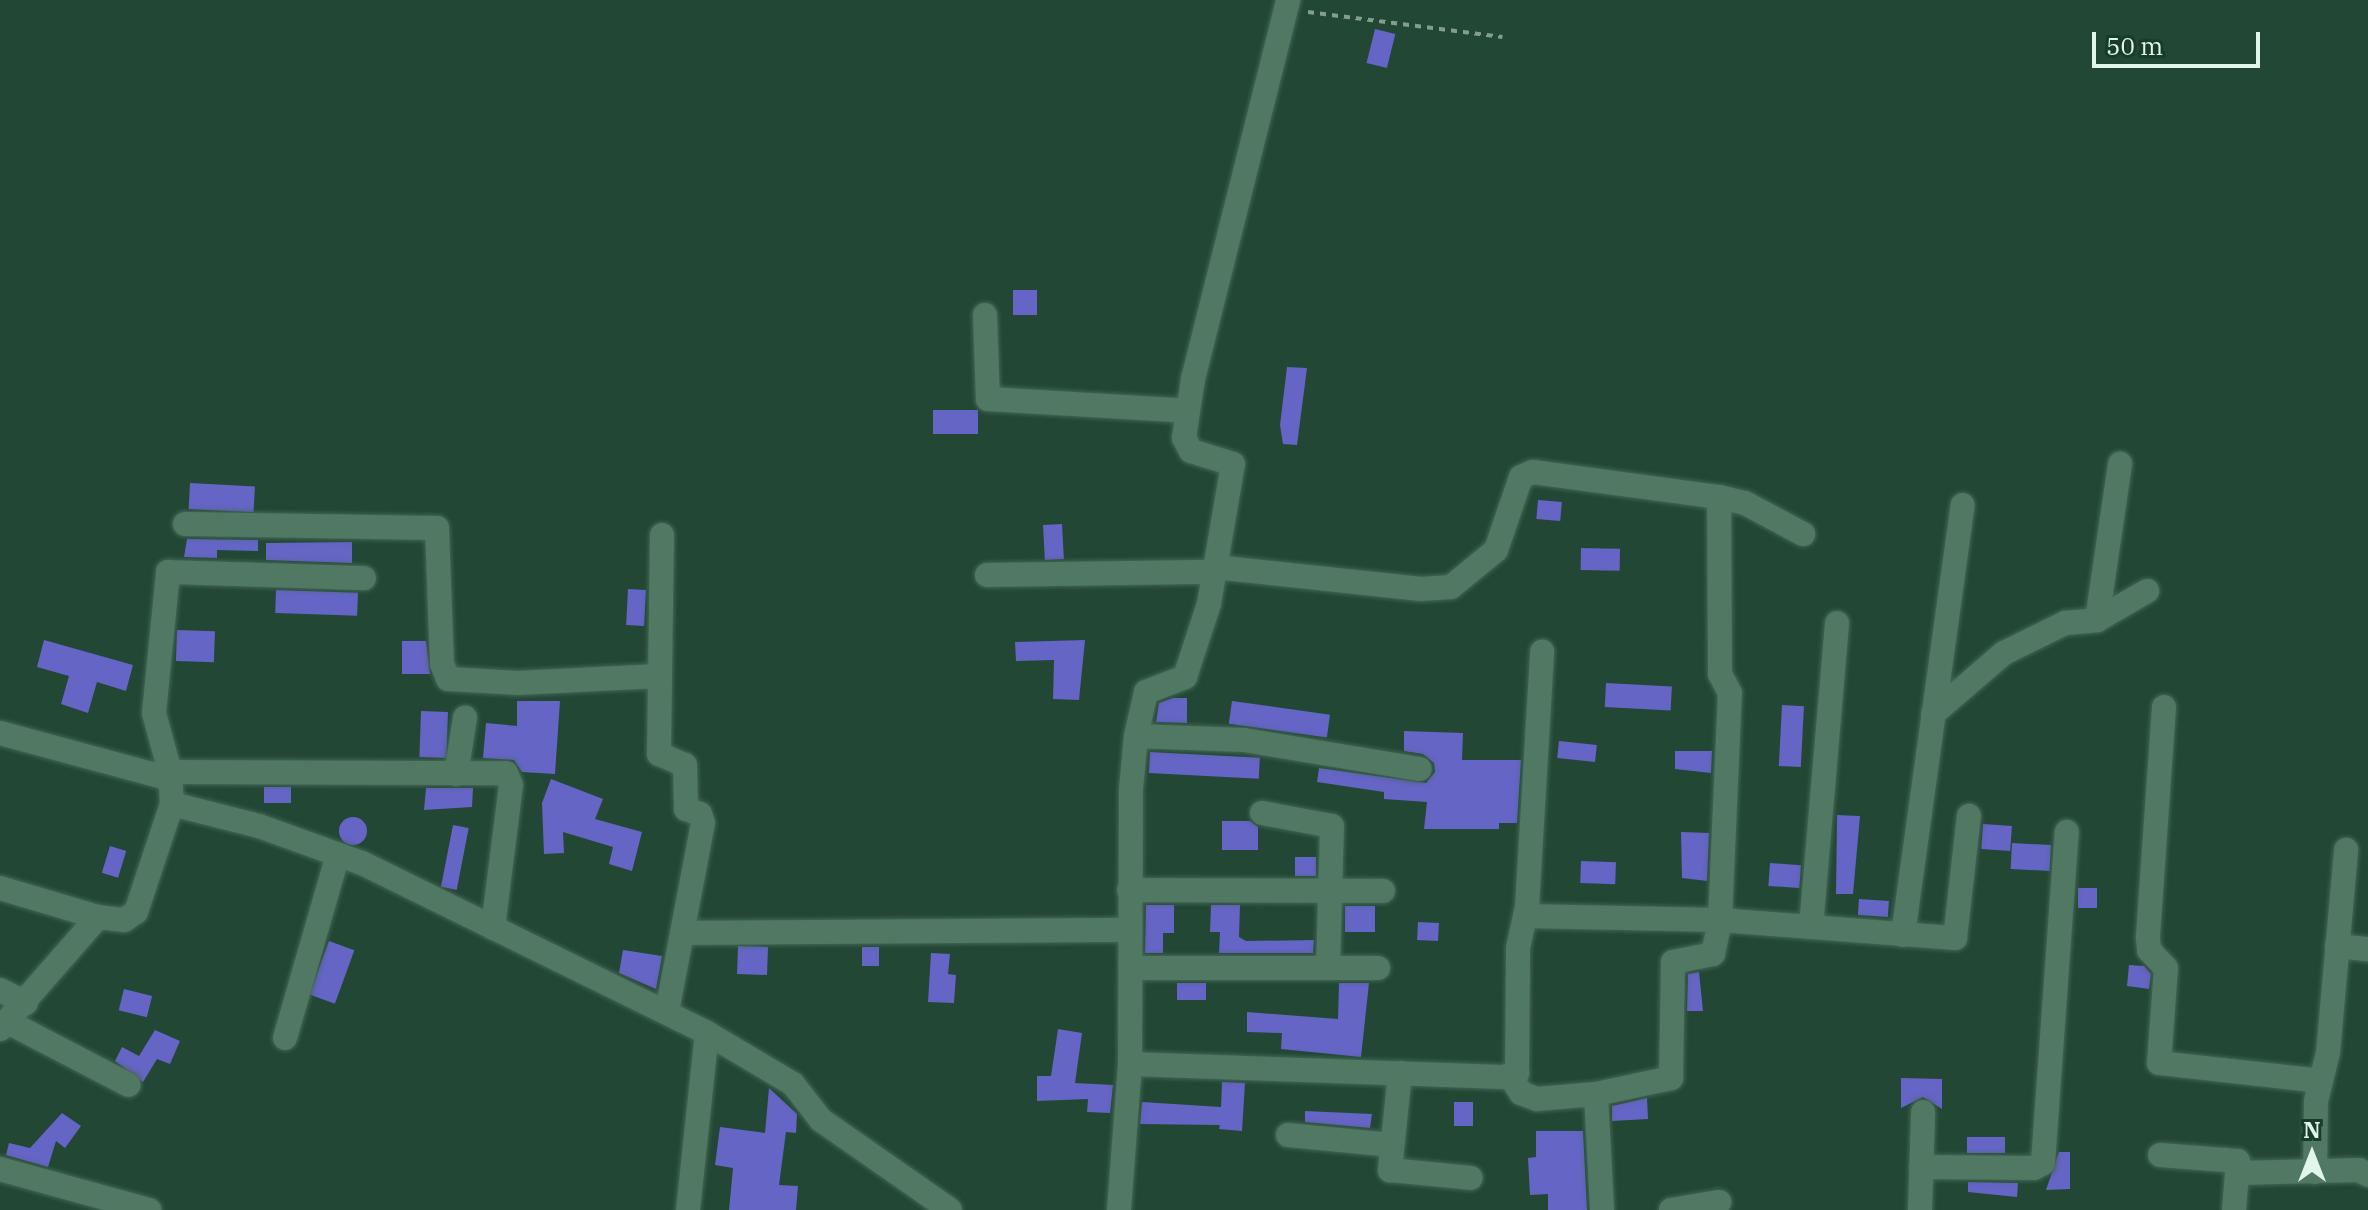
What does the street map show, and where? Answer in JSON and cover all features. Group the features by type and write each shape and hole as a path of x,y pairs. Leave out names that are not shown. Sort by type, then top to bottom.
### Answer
{"street":[{"path":"1119,1210 1130,1064 1129,890 1136,736 1146,692 1185,677 1214,570 1233,464 1185,445 1188,411 1287,4"},
{"path":"985,315 988,399 1188,411"},
{"path":"2097,620 2120,464"},
{"path":"987,575 1214,570 1436,590 1464,581 1485,564 1496,550 1526,473 1719,497 1745,503 1803,534"},
{"path":"1510,1076 1529,1099 1596,1094 1671,1078 1673,962 1713,954 1720,920 1730,693 1722,680 1719,660 1719,497"},
{"path":"1903,935 1963,505"},
{"path":"185,524 437,528 442,664 448,679 519,683 657,676"},
{"path":"662,535 657,676 659,757 685,765 686,809 700,814 703,823 667,1012"},
{"path":"0,888 98,917 132,919 172,804 170,776 154,713 154,687 168,572 364,578"},
{"path":"1933,714 2004,653 2065,623 2097,620 2147,591"},
{"path":"1811,927 1837,623"},
{"path":"1130,1064 1510,1076 1517,1073 1520,1056 1518,948 1525,916 1542,651"},
{"path":"2164,707 2148,938 2149,950 2166,968 2159,1063 2321,1081"},
{"path":"456,774 465,718"},
{"path":"0,733 170,776 506,773 511,785 493,928"},
{"path":"1136,736 1244,740 1420,769"},
{"path":"172,804 338,854 667,1012 793,1084 821,1120 950,1210"},
{"path":"1262,813 1330,823 1328,968"},
{"path":"1525,916 1720,920 1903,935 1957,935 1969,816"},
{"path":"1921,1167 2034,1168 2043,1163 2067,832"},
{"path":"2315,1172 2315,1110 2321,1081 2346,850"},
{"path":"285,1038 338,854"},
{"path":"1129,890 1383,891"},
{"path":"98,917 4,1026 129,1085"},
{"path":"682,933 1130,930"},
{"path":"2337,946 2368,949"},
{"path":"1131,968 1378,968"},
{"path":"0,990 26,1003"},
{"path":"688,1210 707,1033"},
{"path":"1400,1073 1391,1145 1392,1173 1471,1178"},
{"path":"1596,1094 1602,1210"},
{"path":"1920,1210 1923,1112"},
{"path":"1288,1135 1391,1145"},
{"path":"2160,1155 2235,1159 2238,1173 2234,1210"},
{"path":"0,1169 149,1210"},
{"path":"2238,1173 2368,1175"},
{"path":"1671,1210 1719,1202"}],"path":[{"path":"1287,4 1502,37"}],"building":[{"path":"1375,29 1395,34 1387,68 1367,63"},
{"path":"1013,290 1037,290 1037,315 1013,315"},
{"path":"1287,367 1307,368 1297,445 1283,444 1280,425"},
{"path":"933,410 978,410 978,434 933,434"},
{"path":"190,483 255,486 254,512 189,509"},
{"path":"1538,500 1562,502 1560,521 1536,519"},
{"path":"1062,524 1064,559 1045,560 1043,525"},
{"path":"187,539 258,540 258,551 217,550 217,558 184,557"},
{"path":"352,542 352,563 266,560 266,543"},
{"path":"1581,548 1620,549 1620,571 1581,570"},
{"path":"628,589 646,590 644,626 626,625"},
{"path":"276,590 358,593 357,616 275,613"},
{"path":"177,630 215,631 214,662 176,661"},
{"path":"44,640 133,665 126,691 97,682 88,713 61,704 69,676 37,667"},
{"path":"1085,640 1079,700 1053,699 1054,660 1016,661 1015,642"},
{"path":"402,641 426,641 430,674 402,674"},
{"path":"1606,683 1672,686 1671,710 1605,707"},
{"path":"1173,698 1187,698 1187,723 1156,722 1159,703"},
{"path":"517,701 560,701 555,774 522,772 514,760 483,758 486,723 517,726"},
{"path":"1232,701 1330,715 1327,738 1229,724"},
{"path":"1782,705 1804,706 1801,767 1779,766"},
{"path":"421,711 448,712 446,758 419,757"},
{"path":"1404,731 1463,733 1462,760 1521,760 1517,823 1499,823 1499,829 1424,829 1427,802 1384,799 1384,792 1317,782 1319,768 1426,783 1435,772 1434,763 1423,754 1404,751"},
{"path":"1559,741 1597,745 1595,762 1557,758"},
{"path":"1675,751 1712,751 1711,773 1675,769"},
{"path":"1150,752 1260,758 1259,779 1149,773"},
{"path":"551,779 603,799 595,819 642,832 632,871 609,864 613,847 563,832 564,853 544,854 542,803"},
{"path":"264,787 291,787 291,803 264,803"},
{"path":"426,788 473,788 472,807 424,810"},
{"path":"1837,815 1860,816 1853,894 1836,894"},
{"path":"353,817 363,821 367,831 363,841 353,845 343,841 339,831 343,821"},
{"path":"1222,821 1250,821 1258,827 1258,850 1222,850"},
{"path":"1983,824 2012,826 2010,851 1981,849"},
{"path":"453,825 469,828 457,890 441,887"},
{"path":"1681,832 1709,833 1707,881 1682,878"},
{"path":"2012,843 2051,845 2050,871 2011,869"},
{"path":"110,846 126,851 118,878 102,873"},
{"path":"1295,857 1316,857 1316,876 1295,876"},
{"path":"1581,861 1616,862 1615,884 1580,883"},
{"path":"1770,863 1801,865 1799,888 1768,886"},
{"path":"2078,888 2097,888 2097,908 2078,908"},
{"path":"1859,899 1889,901 1888,917 1858,915"},
{"path":"1146,905 1174,905 1174,933 1163,933 1163,953 1145,953"},
{"path":"1211,905 1240,905 1239,937 1246,941 1314,940 1313,953 1219,953 1220,932 1210,932"},
{"path":"1345,906 1375,906 1375,932 1345,932"},
{"path":"1418,922 1439,923 1438,941 1417,940"},
{"path":"329,941 354,950 335,1004 310,995"},
{"path":"738,946 768,947 767,975 737,974"},
{"path":"862,947 879,947 879,966 862,966"},
{"path":"623,950 662,956 656,989 619,973"},
{"path":"931,953 950,954 948,974 956,975 954,1003 928,1002"},
{"path":"2129,965 2144,966 2151,974 2149,989 2127,986"},
{"path":"1699,972 1703,1011 1687,1011 1688,974"},
{"path":"1177,983 1206,983 1206,1000 1177,1000"},
{"path":"1339,983 1369,983 1361,1057 1281,1049 1282,1033 1247,1032 1247,1012 1338,1019"},
{"path":"124,989 152,996 147,1017 119,1010"},
{"path":"1058,1029 1082,1033 1075,1083 1113,1085 1110,1113 1087,1112 1088,1099 1037,1101 1037,1076 1051,1076"},
{"path":"155,1030 180,1041 170,1064 157,1059 143,1082 115,1061 122,1047 139,1056"},
{"path":"1901,1078 1942,1079 1942,1109 1923,1097 1901,1108"},
{"path":"1222,1082 1245,1083 1242,1131 1219,1129 1220,1125 1140,1124 1142,1102 1221,1107"},
{"path":"769,1088 797,1114 796,1133 786,1132 779,1185 798,1186 796,1210 729,1210 733,1168 715,1165 720,1127 765,1133"},
{"path":"1647,1098 1648,1119 1612,1121 1612,1106"},
{"path":"1454,1102 1473,1102 1473,1126 1454,1126"},
{"path":"1305,1111 1372,1114 1370,1128 1305,1122"},
{"path":"62,1113 81,1126 65,1148 56,1141 48,1167 6,1155 9,1143 30,1148"},
{"path":"1536,1131 1583,1131 1587,1210 1548,1210 1548,1194 1530,1195 1528,1158 1536,1157"},
{"path":"1967,1137 2005,1137 2005,1153 1967,1153"},
{"path":"2059,1152 2070,1152 2070,1189 2046,1190"},
{"path":"1968,1182 2018,1183 2017,1197 1968,1192"}]}
